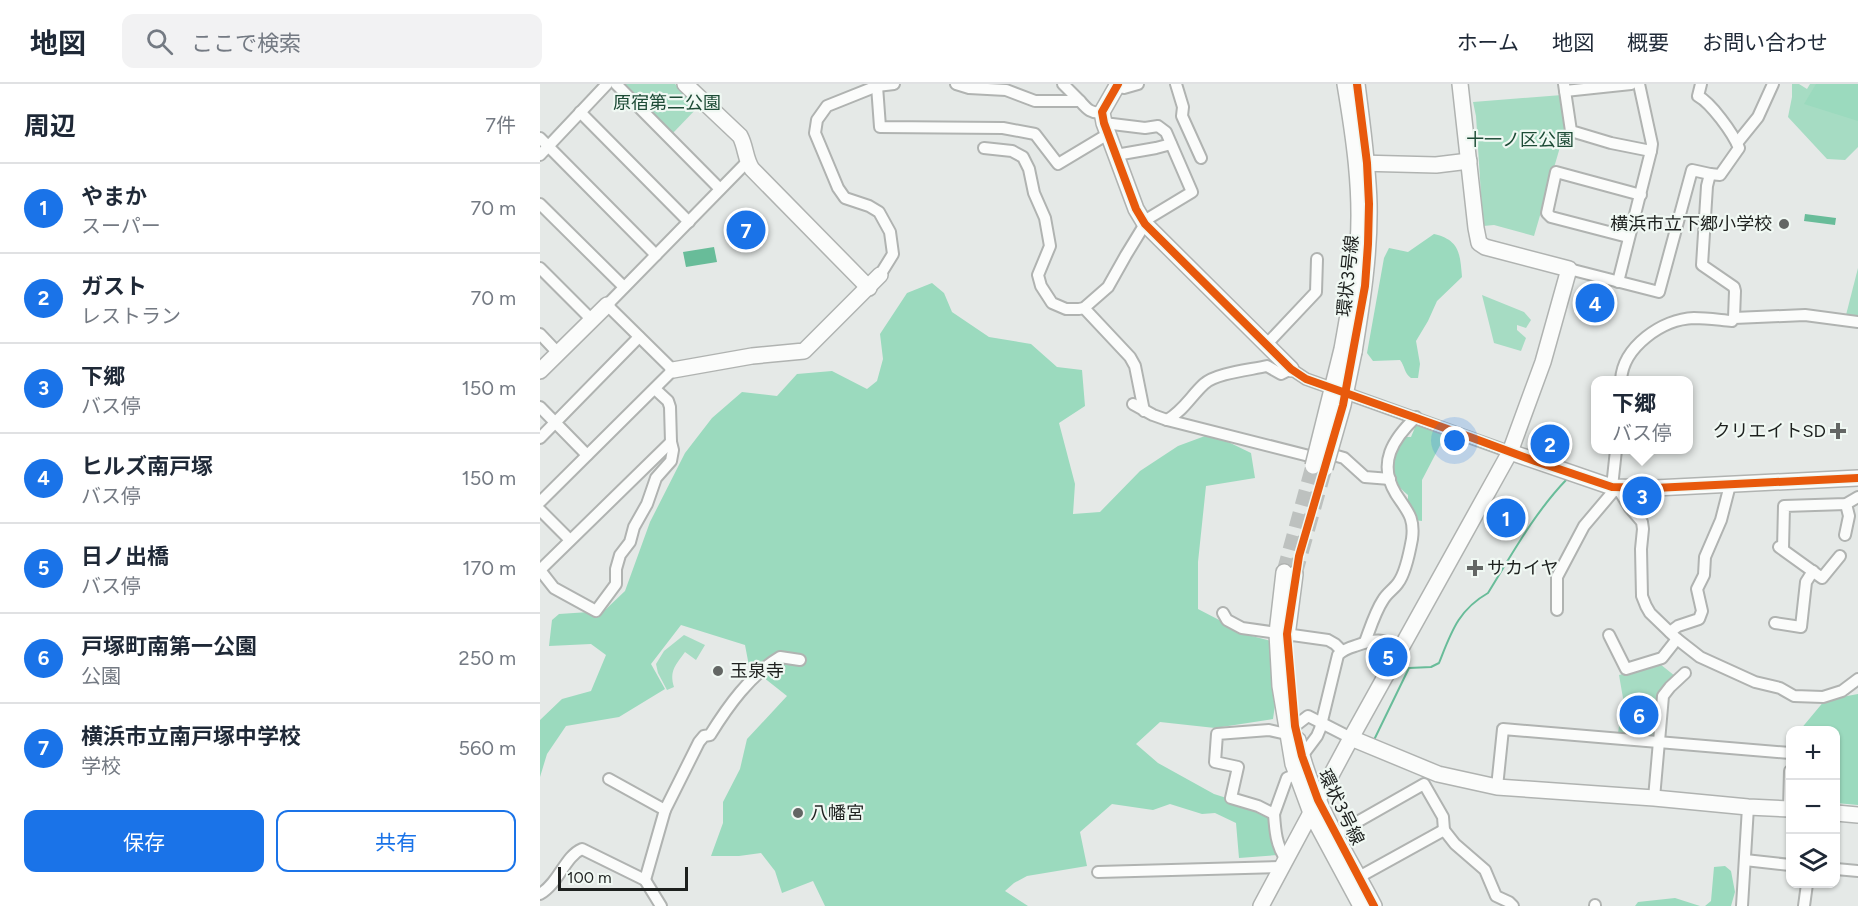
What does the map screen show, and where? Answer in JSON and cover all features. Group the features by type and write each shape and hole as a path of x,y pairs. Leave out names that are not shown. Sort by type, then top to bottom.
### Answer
{"street":[{"path":"607,84 543,146 656,255"},
{"path":"616,84 720,189"},
{"path":"540,502 673,370 752,356 804,351 869,288 893,254 890,232 879,212 845,198 838,189 815,133 817,120 827,106 876,85 894,84"},
{"path":"956,84 969,88 1006,87 1035,101 1080,101"},
{"path":"1063,84 1105,123 1136,209 1145,223 1266,345 1291,369 1306,379 1614,487 1655,488 1858,478"},
{"path":"876,85 880,127 1003,128 1035,134 1058,164 1105,123 1118,84 1124,88 1138,84"},
{"path":"1176,84 1183,107 1182,116 1201,158"},
{"name":"環状3号線","path":"1319,467 1343,405 1348,351 1365,286 1368,244 1369,204 1345,84"},
{"name":"環状3号線","path":"1357,84 1362,163"},
{"path":"1461,84 1479,243 1485,247 1659,292 1692,170 1720,175 1739,148 1703,99 1698,96 1701,84"},
{"path":"1631,84 1565,87 1571,131 1611,143 1651,151"},
{"path":"1618,282 1652,144 1639,84"},
{"path":"1737,143 1758,117 1773,84"},
{"path":"688,85 740,136 744,143 747,162 752,169 869,288"},
{"path":"580,112 688,222"},
{"path":"984,148 1012,151 1023,157 1029,169 1034,193 1045,218 1050,246 1038,275 1041,286 1052,303 1066,309 1084,308 1108,287 1145,223 1192,192 1166,132 1158,126 1145,128 1105,123"},
{"path":"1116,155 1171,144"},
{"path":"1362,163 1436,165 1469,161"},
{"path":"540,371 747,162"},
{"path":"1628,237 1551,217 1547,213 1557,172 1641,195"},
{"path":"1710,174 1707,186 1702,265 1734,287 1734,318"},
{"path":"540,204 624,287"},
{"path":"1266,345 1316,292 1317,259"},
{"path":"540,268 592,320"},
{"path":"1261,906 1351,738 1510,452 1543,362 1569,269"},
{"path":"607,304 673,370"},
{"path":"1084,308 1130,357 1135,366 1144,411"},
{"path":"1622,376 1624,364 1638,344 1655,332 1679,321 1693,318 1732,321 1734,318 1805,315 1858,322"},
{"path":"540,334 558,353"},
{"path":"540,438 639,337"},
{"path":"1167,420 1178,414 1205,383 1215,378 1267,366 1281,374 1291,369"},
{"path":"655,388 668,401 670,407 673,450 670,460 656,478 647,504 634,527 630,542 621,555 616,569 616,584 596,610 554,588 540,570 671,442"},
{"path":"1133,404 1167,420 1317,458 1330,454 1344,458 1365,477 1390,478"},
{"path":"540,407 587,455"},
{"path":"1365,642 1382,600 1402,577 1411,541 1413,524 1411,517 1394,491 1387,468 1392,446 1404,428 1416,417"},
{"path":"1557,610 1557,577 1584,526 1614,487 1616,454"},
{"path":"1609,635 1626,669 1662,658 1678,626 1699,619 1702,611 1697,589 1704,575 1705,557 1721,520 1730,485"},
{"path":"1614,487 1642,522 1642,596 1646,606 1650,613 1673,635 1700,657 1755,682 1780,688 1794,696 1823,697 1842,691 1858,679"},
{"path":"1840,556 1822,578 1780,547 1784,506 1846,504 1858,497"},
{"path":"1845,536 1849,516 1846,504"},
{"path":"540,510 570,540"},
{"path":"1775,623 1801,627 1806,582 1814,572"},
{"name":"環状3号線","path":"1289,573 1282,634 1297,774 1361,906"},
{"path":"1223,614 1227,620 1242,628 1328,640 1342,651"},
{"path":"1302,756 1317,736 1322,724 1338,655 1342,651 1372,640 1382,640 1402,647"},
{"path":"645,880 665,810 699,742 704,736 710,735 734,700 766,666 780,657 800,660"},
{"path":"1654,798 1663,696 1685,674"},
{"path":"1274,814 1258,806 1231,798 1238,767 1215,762 1217,735 1255,730 1282,733 1308,716 1351,738 1438,774 1497,787 1786,809"},
{"name":"環状3号線","path":"1291,729 1302,756 1314,807 1336,834 1374,906"},
{"path":"1497,787 1503,729 1786,753"},
{"path":"1284,863 1274,814 1287,778 1297,774"},
{"path":"609,780 665,810"},
{"path":"1336,834 1424,784 1443,818 1444,830 1455,844 1485,870 1496,896 1513,906"},
{"path":"1742,906 1748,807"},
{"path":"1840,813 1858,815"},
{"path":"1359,878 1444,830"},
{"path":"540,894 549,889 575,852 582,849 645,880 661,906"},
{"path":"1745,860 1786,864"},
{"path":"1098,872 1284,863"},
{"path":"1840,869 1858,871"},
{"path":"1804,906 1806,888"}],"green space":[{"name":"原宿第二公園","path":"622,84 675,84 698,107 672,134"},
{"path":"1792,84 1799,84 1807,89 1810,84 1858,84 1858,147 1845,160 1827,159 1788,117"},
{"name":"十一ノ区公園","path":"1562,95 1565,130 1534,236 1494,225 1483,226 1476,116 1473,102"},
{"path":"1858,268 1858,317 1846,315"},
{"path":"1482,295 1524,312 1531,320 1526,328 1517,325 1517,330 1526,338 1521,351 1494,343"},
{"path":"684,635 705,645 696,660 685,652 673,672 674,687 667,690 656,664 664,651"},
{"path":"1660,664 1675,676 1656,732 1651,736 1618,733 1623,698 1619,675"}],"shaded area":[{"path":"1816,84 1858,84 1858,121 1804,104"},
{"path":"1805,214 1836,218 1835,225 1804,221"},
{"path":"1434,234 1454,244 1459,255 1462,277 1437,301 1416,341 1420,364 1418,378 1411,378 1400,360 1373,361 1367,353 1384,258 1389,248 1408,252"},
{"path":"714,247 717,262 686,267 683,252"},
{"path":"932,283 944,293 952,312 989,337 1031,344 1057,367 1082,370 1085,406 1059,423 1075,484 1073,514 1100,512 1140,471 1178,446 1205,436 1220,438 1251,453 1255,478 1206,486 1198,562 1198,609 1248,635 1271,641 1275,705 1273,719 1215,728 1160,722 1136,744 1158,763 1214,794 1267,811 1278,855 1239,858 1236,823 1215,813 1202,814 1170,804 1153,810 1112,804 1080,832 1087,866 1027,876 1005,891 1028,906 825,906 813,881 782,893 775,871 761,853 711,856 723,823 723,802 740,769 747,739 787,696 749,666 745,645 681,625 651,664 665,689 619,717 566,726 547,754 540,777 540,720 562,699 591,691 606,655 591,644 549,646 552,620 559,614 604,611 625,591 650,522 685,453 712,418 742,392 777,396 797,374 832,371 867,389 877,381 883,359 880,334 907,293"},
{"path":"1416,425 1446,434 1422,480 1422,521 1414,520 1408,505 1408,495 1396,482 1393,468 1402,437 1411,437"},
{"path":"1858,694 1858,805 1840,803 1840,726 1803,726 1825,700"},
{"path":"1725,866 1731,871 1735,892 1731,906 1705,906 1711,901 1714,867"},
{"path":"1675,898 1700,906 1635,906 1638,902"}],"waterway":[{"path":"1373,742 1409,668 1431,667 1439,663 1462,615 1488,593 1534,519 1567,479"}],"tunnel":[{"path":"1284,572 1313,466"},
{"path":"1295,574 1325,468"}],"cycle path":[{"path":"1118,84 1102,112 1104,123 1136,209 1145,224 1291,369 1306,379 1612,487 1655,488 1858,478"},
{"path":"1357,84 1367,163 1369,204 1365,286 1343,405 1299,556 1287,634 1295,726 1302,756 1318,800 1374,906"}],"place":[{"name":"横浜市立下郷小学校","path":"1784,224"},
{"name":"横浜市立南戸塚中学校","path":"746,230"},
{"name":"ヒルズ南戸塚","path":"1595,303"},
{"name":"クリエイトSD","path":"1838,431"},
{"name":"ガスト","path":"1550,444"},
{"name":"下郷","path":"1642,496"},
{"name":"やまか","path":"1506,518"},
{"name":"サカイヤ","path":"1475,568"},
{"name":"日ノ出橋","path":"1388,657"},
{"name":"玉泉寺","path":"718,671"},
{"name":"戸塚町南第一公園","path":"1639,715"},
{"name":"八幡宮","path":"798,813"}]}
